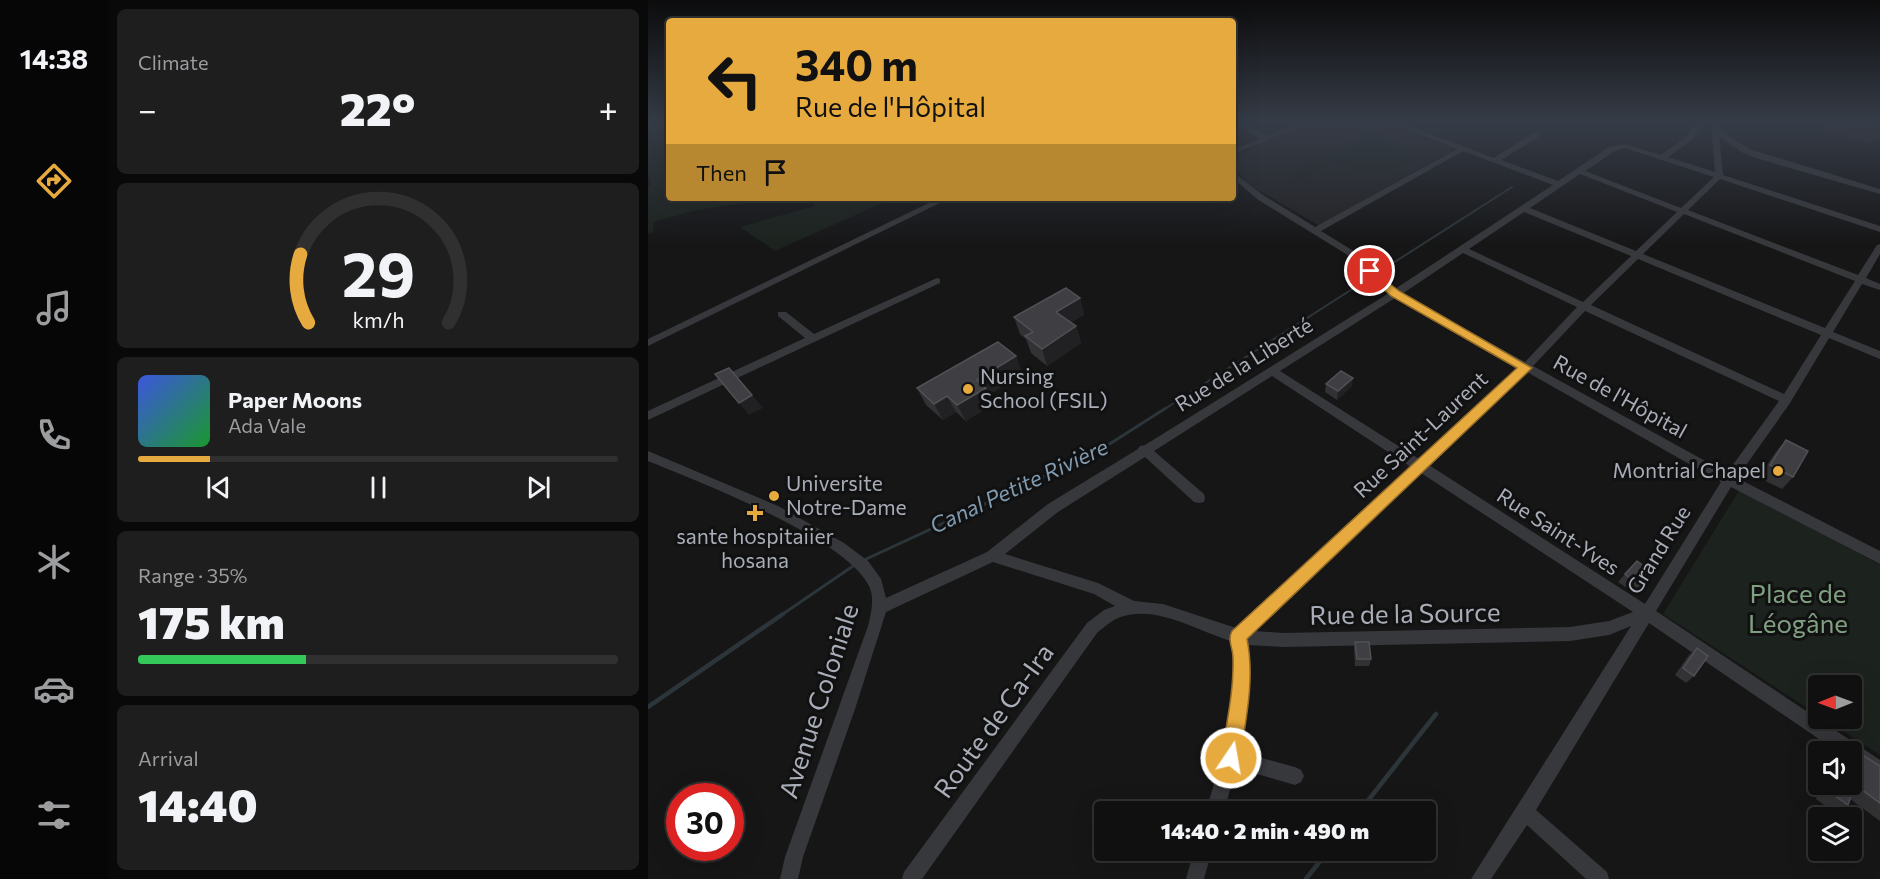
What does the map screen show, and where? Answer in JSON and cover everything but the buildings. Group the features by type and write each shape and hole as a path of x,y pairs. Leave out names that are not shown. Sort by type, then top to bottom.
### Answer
{"street":[{"path":"1317,230 1437,162"},
{"path":"1494,162 1558,184"},
{"name":"Rue de la Liberté","path":"879,608 992,556 1053,508 1395,294 1592,162"},
{"path":"1678,162 1878,226 1880,240"},
{"path":"1718,162 1719,176"},
{"path":"1779,162 1880,192"},
{"path":"1579,171 1880,287"},
{"name":"Rue Saint-Laurent","path":"1238,636 1526,368 1584,306 1639,256 1719,176"},
{"name":"Rue de l'Hôpital","path":"1236,177 1260,197 1317,230 1349,252 1395,294 1729,480 1880,558"},
{"path":"648,343 940,201"},
{"path":"1522,208 1880,355"},
{"name":"Grand Rue","path":"1480,879 1525,812 1729,480 1786,400 1880,247"},
{"path":"1461,249 1786,400"},
{"path":"648,416 937,281"},
{"path":"782,314 813,339"},
{"name":"Rue Saint-Yves","path":"1273,371 1419,468 1647,613 1880,770"},
{"path":"1144,449 1198,498"},
{"name":"Avenue Coloniale","path":"648,456 758,503 848,552 865,567 876,585 879,608 847,712 794,857 789,879"},
{"path":"992,556 1098,589 1129,606"},
{"name":"Rue de la Source","path":"1129,606 1164,611 1238,636 1284,640 1570,634 1609,628 1647,613"},
{"name":"Route de Ca-Ira","path":"911,879 1092,628 1104,616 1129,606"},
{"path":"1218,801 1231,758 1239,702 1242,657 1238,636"},
{"path":"1231,758 1295,776"},
{"path":"1525,812 1600,879"},
{"path":"1195,879 1200,861"}],"shaded area":[{"path":"1236,162 1432,162 1320,226 1248,184 1236,171"}],"green space":[{"path":"648,162 666,162 666,201 756,201 692,211 654,222 653,232 648,234 648,187 651,186"},
{"path":"1312,162 1335,162 1301,179 1290,173"},
{"path":"1335,162 1410,162 1384,171 1357,169"},
{"path":"811,201 886,201 775,251 740,227 815,206"},
{"name":"Place de Léogâne","path":"1740,489 1880,565 1880,755 1862,743 1862,741 1840,729 1862,729 1862,675 1808,675 1808,708 1663,614"}],"waterway":[{"name":"Canal Petite Rivière","path":"1163,410 1512,187"},
{"name":"Canal Petite Rivière","path":"862,561 1097,452 1166,408"},
{"name":"Canal Petite Rivière","path":"780,616 856,564"},
{"name":"Canal Petite Rivière","path":"648,707 783,614"},
{"path":"1368,801 1436,714"},
{"path":"1306,879 1320,861"}],"place":[{"name":"Nursing School (FSIL)","path":"968,389"},
{"name":"Montrial Chapel","path":"1778,471"},
{"name":"Universite Notre-Dame","path":"774,496"},
{"name":"sante hospitaiier hosana","path":"755,513"}],"route":[{"path":"1231,758 1238,724 1242,657 1238,636 1526,368 1395,294 1370,271"}]}
